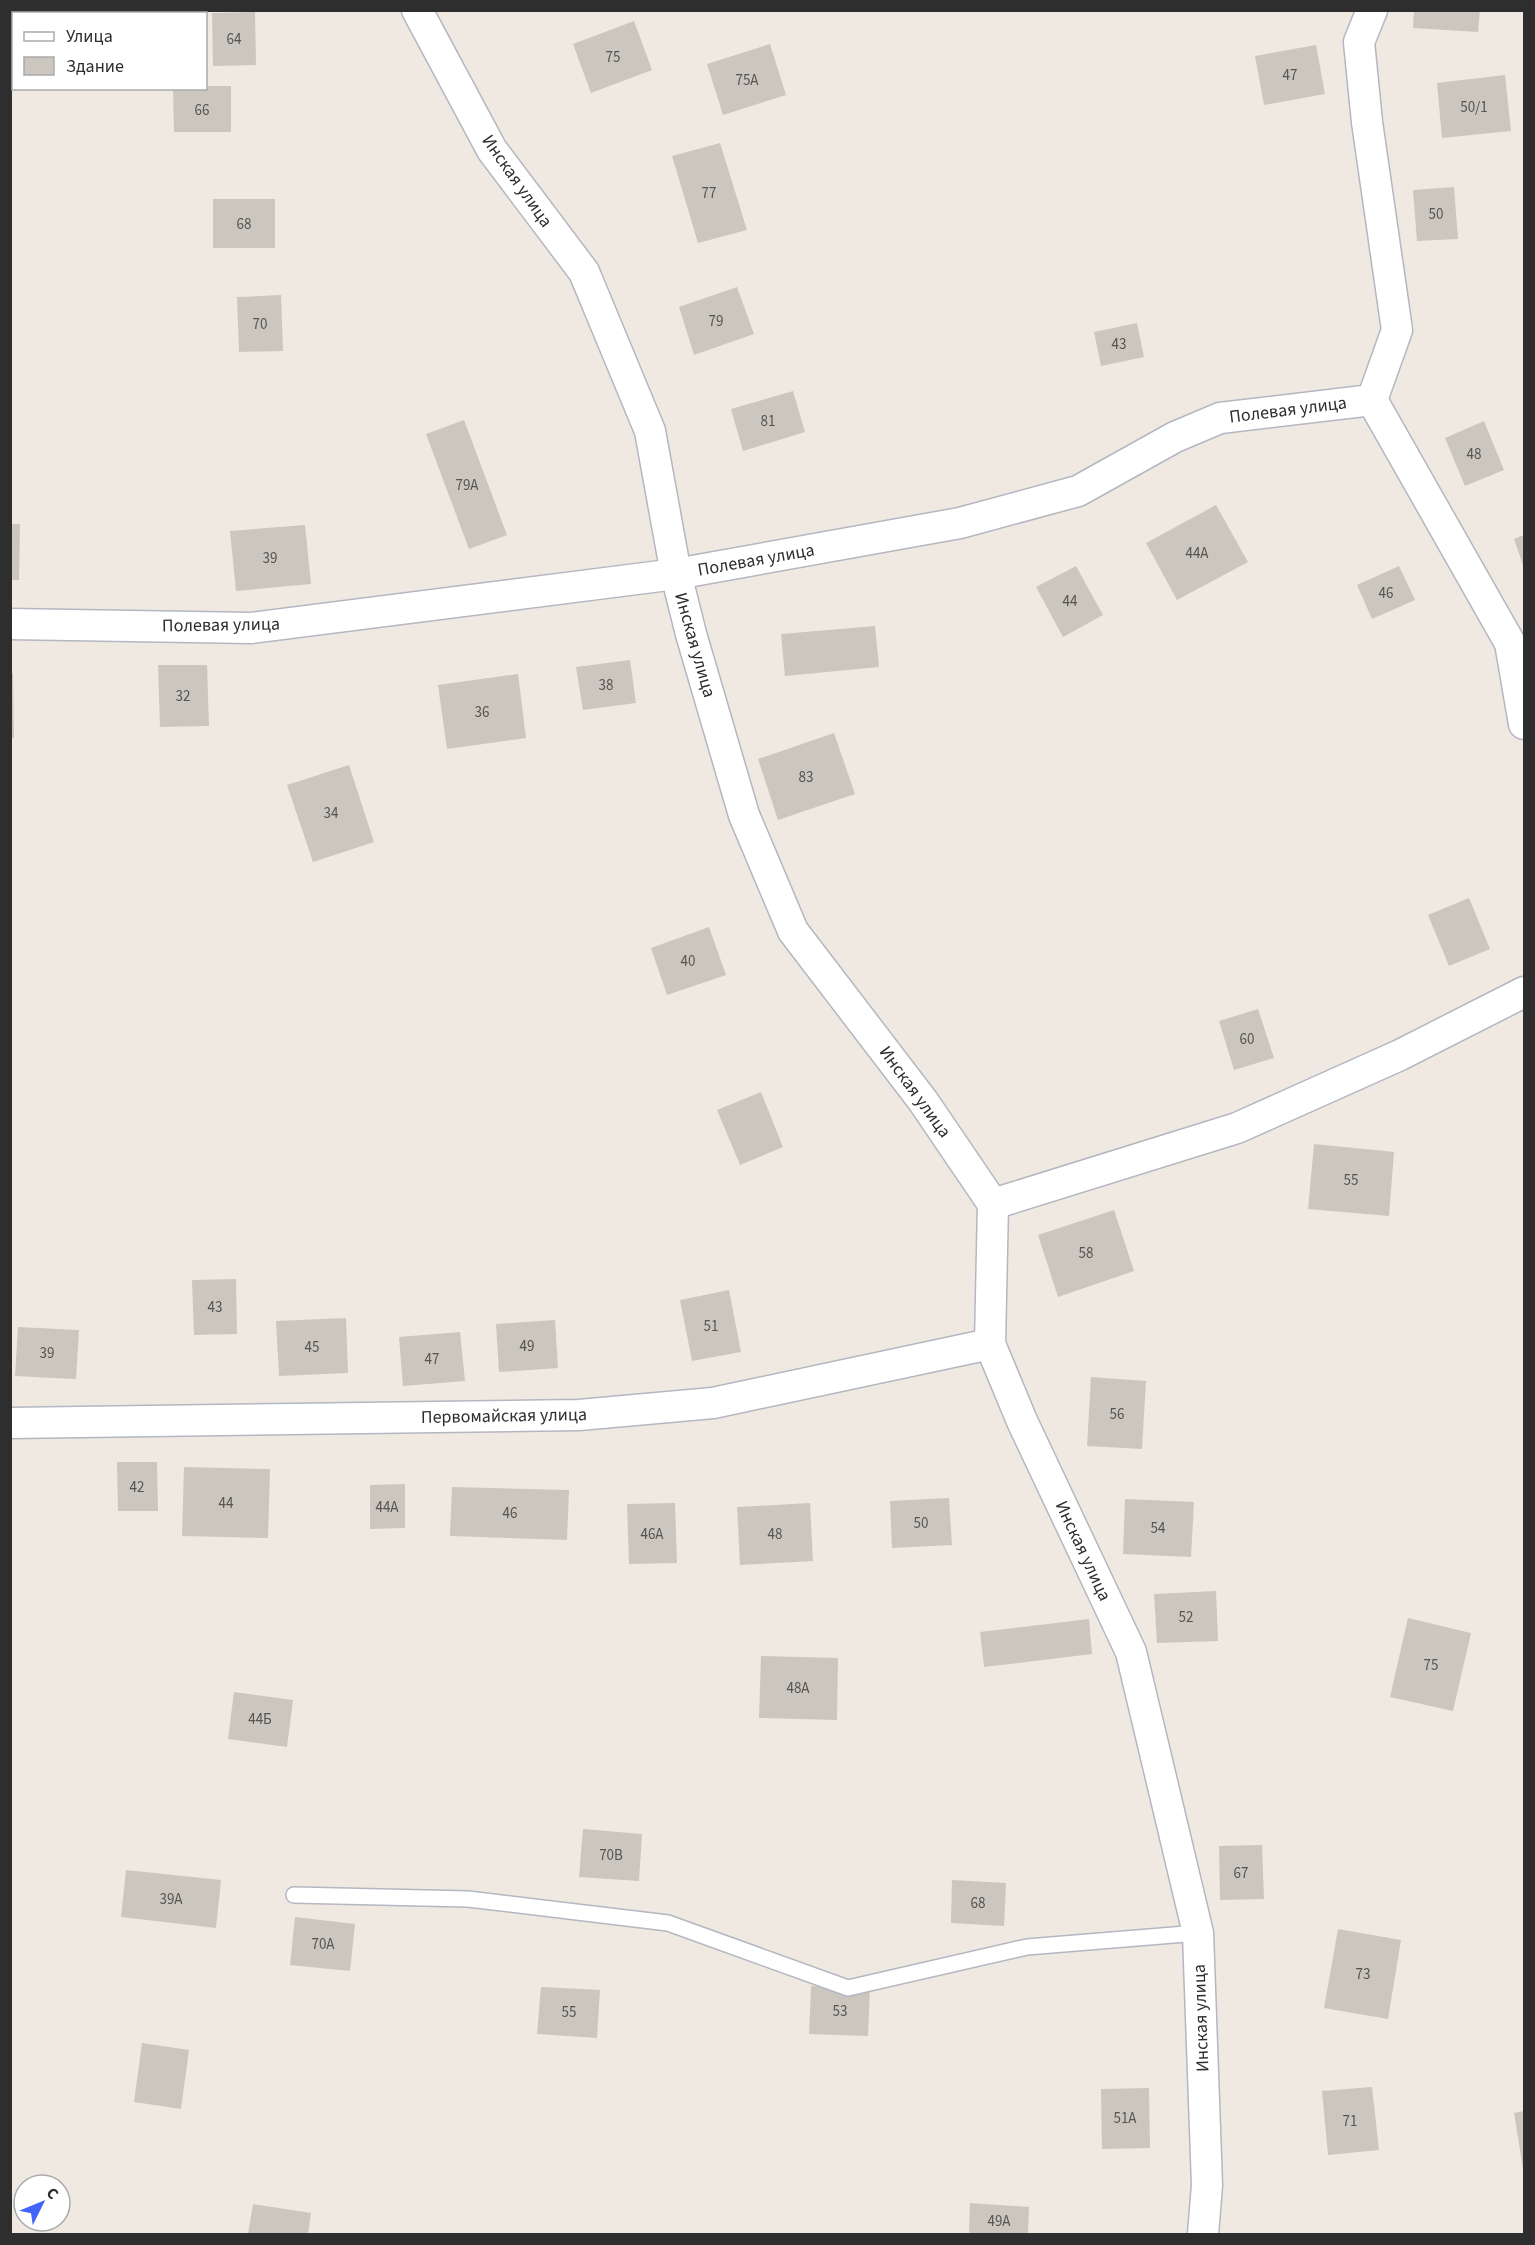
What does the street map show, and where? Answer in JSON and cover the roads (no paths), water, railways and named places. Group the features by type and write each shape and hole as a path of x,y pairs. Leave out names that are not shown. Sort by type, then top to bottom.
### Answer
{"street":[{"name":"Инская улица","path":"417,10 492,150 584,272 650,431 676,574 744,815 794,931 923,1101 993,1204 990,1344 1022,1421 1131,1652 1198,1933 1207,2185 1203,2235"},
{"path":"1372,10 1359,42 1366,122 1397,330 1372,400 1510,643 1524,724"},
{"name":"Полевая улица","path":"10,624 251,628 676,574 960,523 1078,491 1175,437 1220,418 1372,400"},
{"path":"993,1204 1237,1128 1400,1055 1524,992"},
{"name":"Первомайская улица","path":"10,1423 579,1415 714,1403 990,1344"}],"lane":[{"path":"294,1895 468,1899 668,1923 848,1988 1027,1947 1198,1933"}]}
